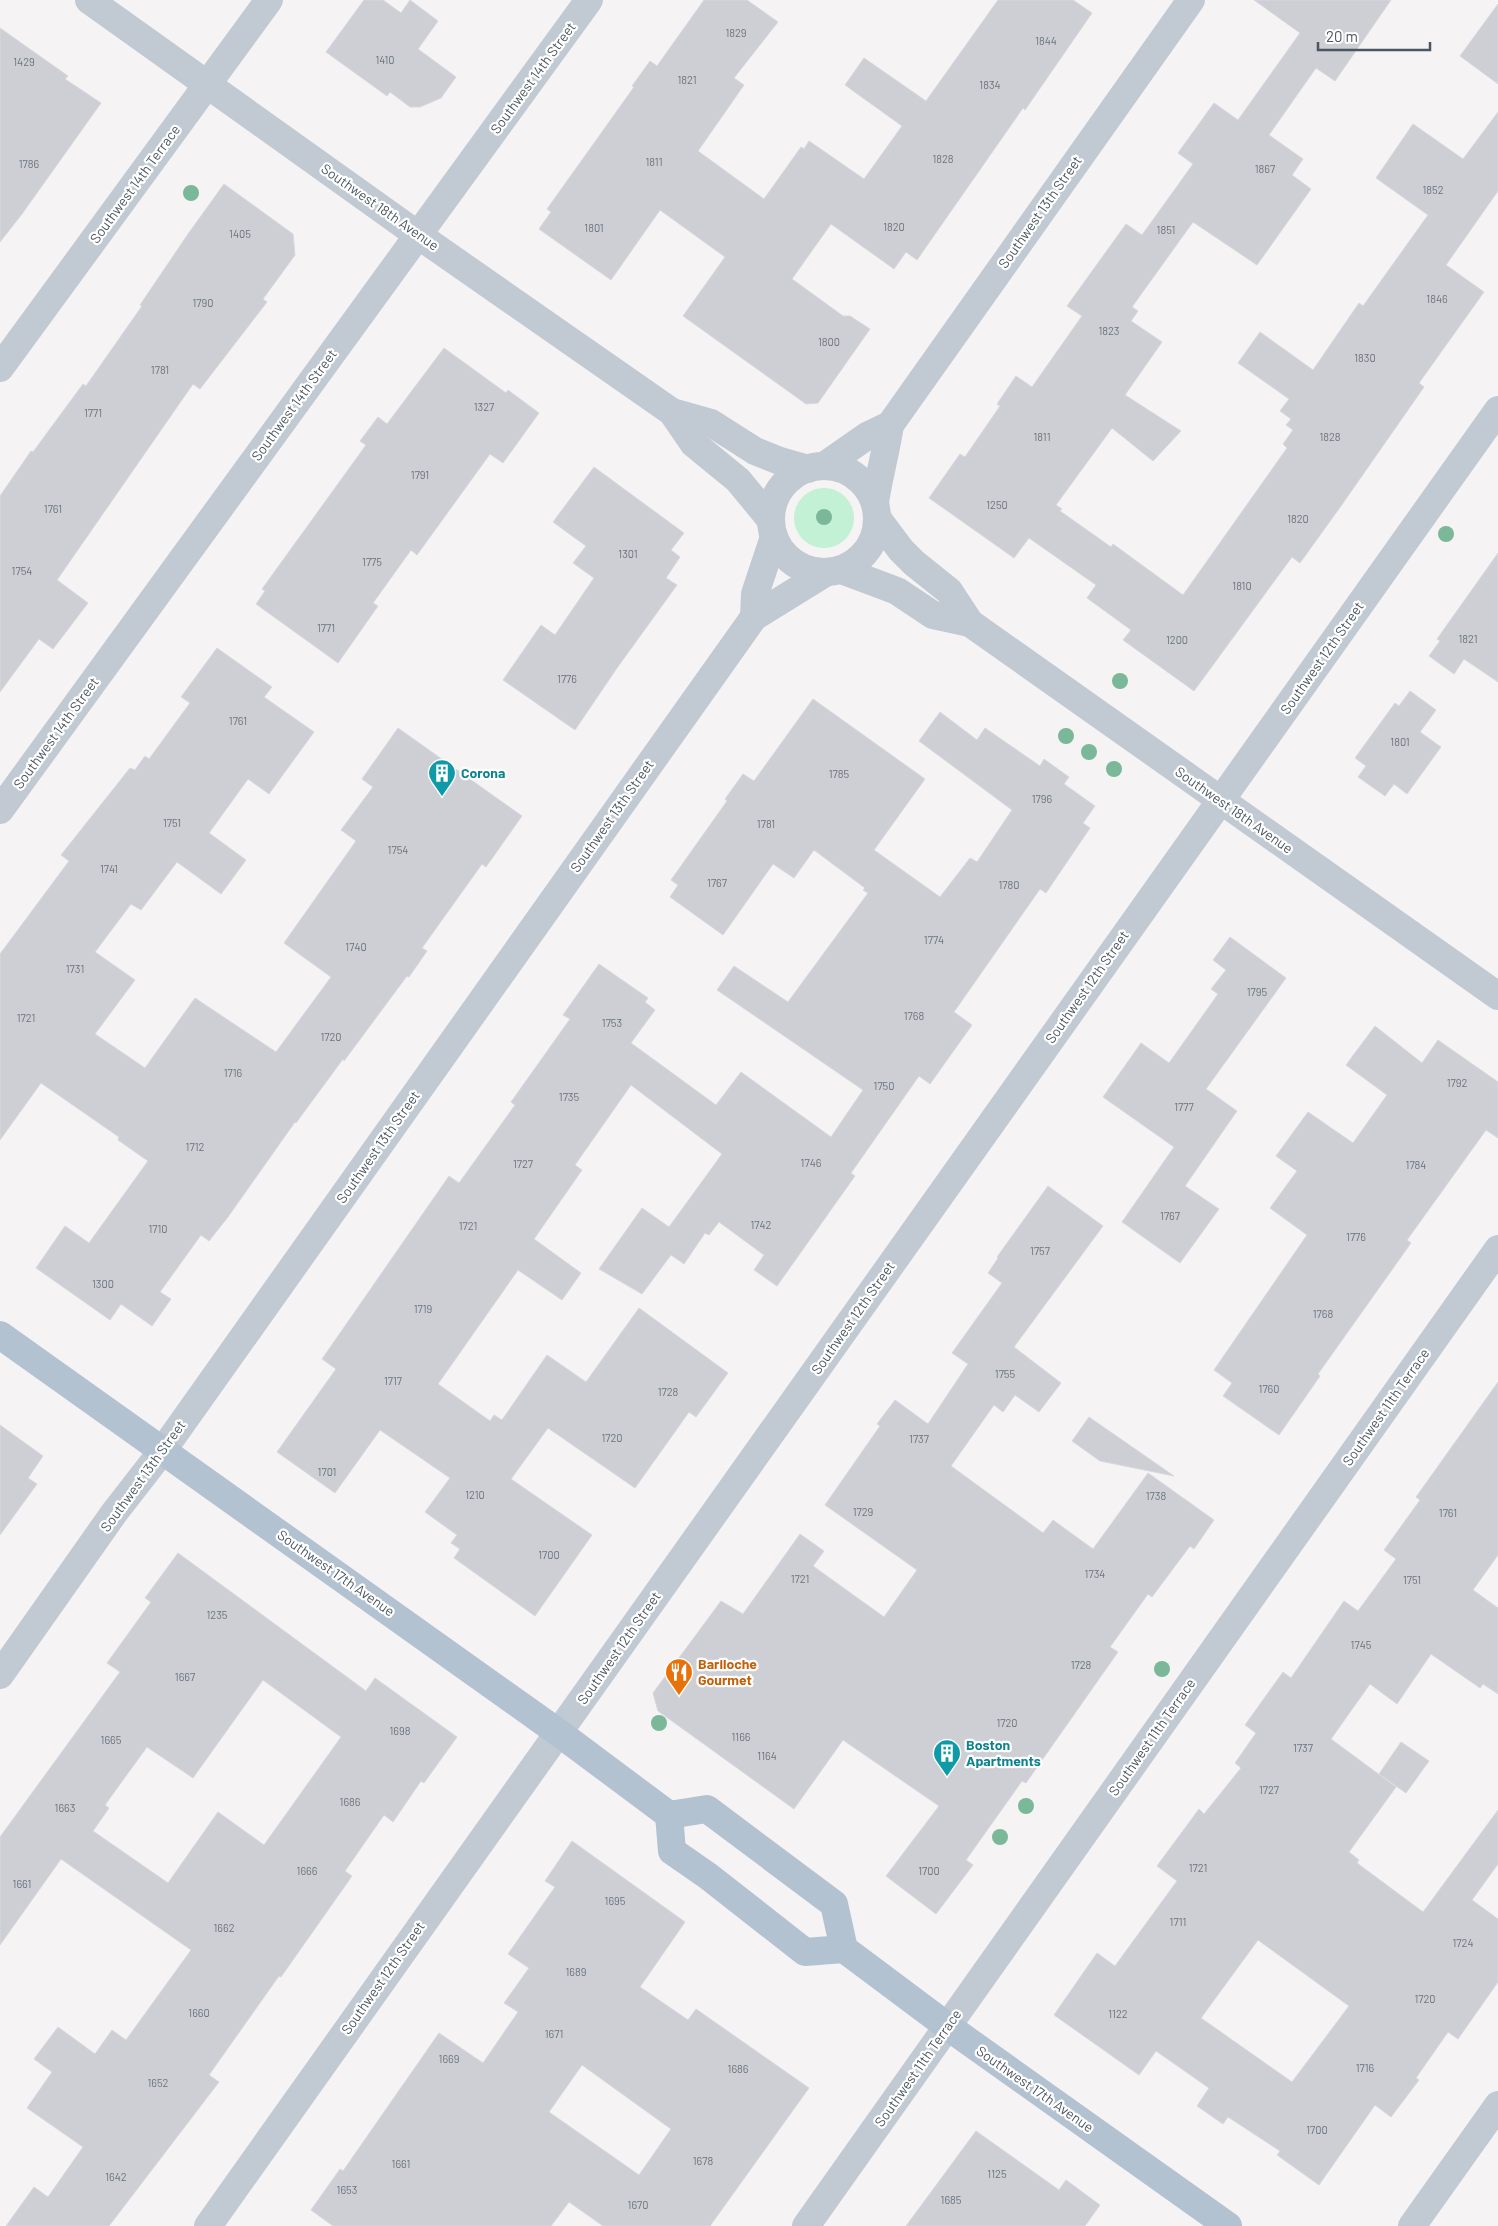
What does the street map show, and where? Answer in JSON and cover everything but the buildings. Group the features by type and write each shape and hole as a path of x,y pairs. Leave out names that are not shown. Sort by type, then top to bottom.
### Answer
{"main road":[{"name":"Southwest 17th Avenue","path":"0,1335 559,1733 669,1815"},
{"path":"707,1809 834,1904 844,1949 805,1952 708,1876 672,1851 669,1815 707,1809"},
{"name":"Southwest 17th Avenue","path":"844,1949 947,2026 1228,2226"}],"street":[{"name":"Southwest 18th Avenue","path":"89,0 418,235 672,412 711,422 755,451 780,461 816,467"},
{"name":"Southwest 14th Terrace","path":"0,368 269,0"},
{"name":"Southwest 14th Street","path":"0,810 589,0"},
{"name":"Southwest 13th Street","path":"876,510 880,470 886,454 890,425 1191,0"},
{"name":"Southwest 12th Street","path":"208,2226 1498,410"},
{"name":"Southwest 18th Avenue","path":"672,412 694,444 738,480 772,528"},
{"name":"Southwest 13th Street","path":"816,467 867,436 890,425"},
{"path":"754,617 755,594 772,528 774,504 780,488 792,477 816,467 840,469 855,476 867,487 876,510 875,535 867,550 856,562 833,571 808,570 793,563 781,551 772,528"},
{"name":"Southwest 18th Avenue","path":"876,510 908,556 949,591 970,623 1498,996"},
{"name":"Southwest 18th Avenue","path":"833,571 897,591 933,615 970,623"},
{"name":"Southwest 13th Street","path":"0,1675 114,1513 163,1450 754,617 833,571"},
{"name":"Southwest 11th Terrace","path":"806,2226 1498,1249"},
{"path":"1412,2226 1498,2104"}],"green space":[{"path":"824,488 841,493 849,501 854,518 849,535 841,543 824,548 807,543 799,535 794,518 799,501 807,493"}],"place":[{"name":"Corona","path":"442,797"},
{"name":"Bariloche Gourmet","path":"679,1696"},
{"name":"Boston Apartments","path":"947,1777"}]}
